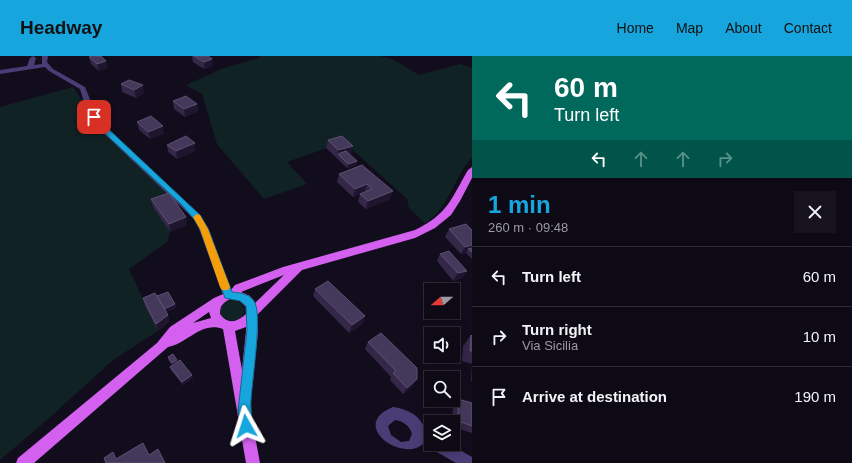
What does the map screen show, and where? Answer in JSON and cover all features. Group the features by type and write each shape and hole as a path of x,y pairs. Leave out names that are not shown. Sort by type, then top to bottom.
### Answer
{"main road":[{"path":"161,347 174,330 239,288 284,272 412,236 438,222 447,214 472,170"},
{"path":"23,463 161,347 186,331 211,322 224,325 242,325 297,269"},
{"path":"244,411 252,331 252,315 250,304 247,300 242,297 226,297 215,306 214,312 216,318 224,325 244,411 253,463"}],"street":[{"path":"45,56 44,62 51,70 82,88 90,108 100,125 133,154 148,171 183,202 197,217 204,229 226,297"},
{"path":"30,68 33,58"},
{"path":"0,72 46,65"},
{"path":"419,434 424,437"},
{"path":"448,451 469,463"}],"shaded area":[{"path":"259,56 380,56 392,59 419,75 460,64 472,68 472,157 460,174 440,210 425,223 409,208 407,199 344,142 287,162 307,184 264,199 217,144 202,94 186,85 224,68 260,58"},
{"path":"73,87 80,97 89,120 171,196 170,232 167,242 129,269 158,331 113,360 0,460 0,107"},
{"path":"233,300 241,303 245,310 243,316 237,320 231,321 219,315 223,304 227,301"}],"building":[{"path":"101,56 106,61 97,64 89,57"},
{"path":"194,56 208,56 212,59 204,62"},
{"path":"129,80 143,85 134,90 121,84"},
{"path":"186,96 197,104 184,109 173,101"},
{"path":"151,116 163,126 148,132 137,122"},
{"path":"186,136 195,143 176,151 167,145"},
{"path":"342,136 353,146 338,150 328,140"},
{"path":"346,151 357,161 348,164 338,154"},
{"path":"362,165 393,191 368,201 360,194 372,189 367,184 355,189 339,174"},
{"path":"169,193 186,217 169,224 151,199"},
{"path":"466,224 472,230 472,245 465,247 449,229"},
{"path":"449,251 467,271 458,273 440,254"},
{"path":"328,281 365,316 352,325 315,289"},
{"path":"168,292 175,304 164,309 157,296"},
{"path":"155,293 168,315 156,324 143,298"},
{"path":"381,333 417,368 417,379 407,388 393,373 396,371 368,342"},
{"path":"471,335 472,351 470,351"},
{"path":"173,354 177,360 172,363 168,357"},
{"path":"180,360 192,375 182,382 170,367"},
{"path":"460,400 472,403 472,426 460,422 460,415 458,415"},
{"path":"143,443 149,455 158,449 165,463 106,463 104,458 113,452 116,459"}],"slow traffic":[{"path":"197,217 204,229 225,287"}],"route":[{"path":"94,117 100,125 133,154 148,171 183,202 197,217 204,229 228,296 237,295 242,297 247,300 252,308 252,331 244,411 246,426"}]}
